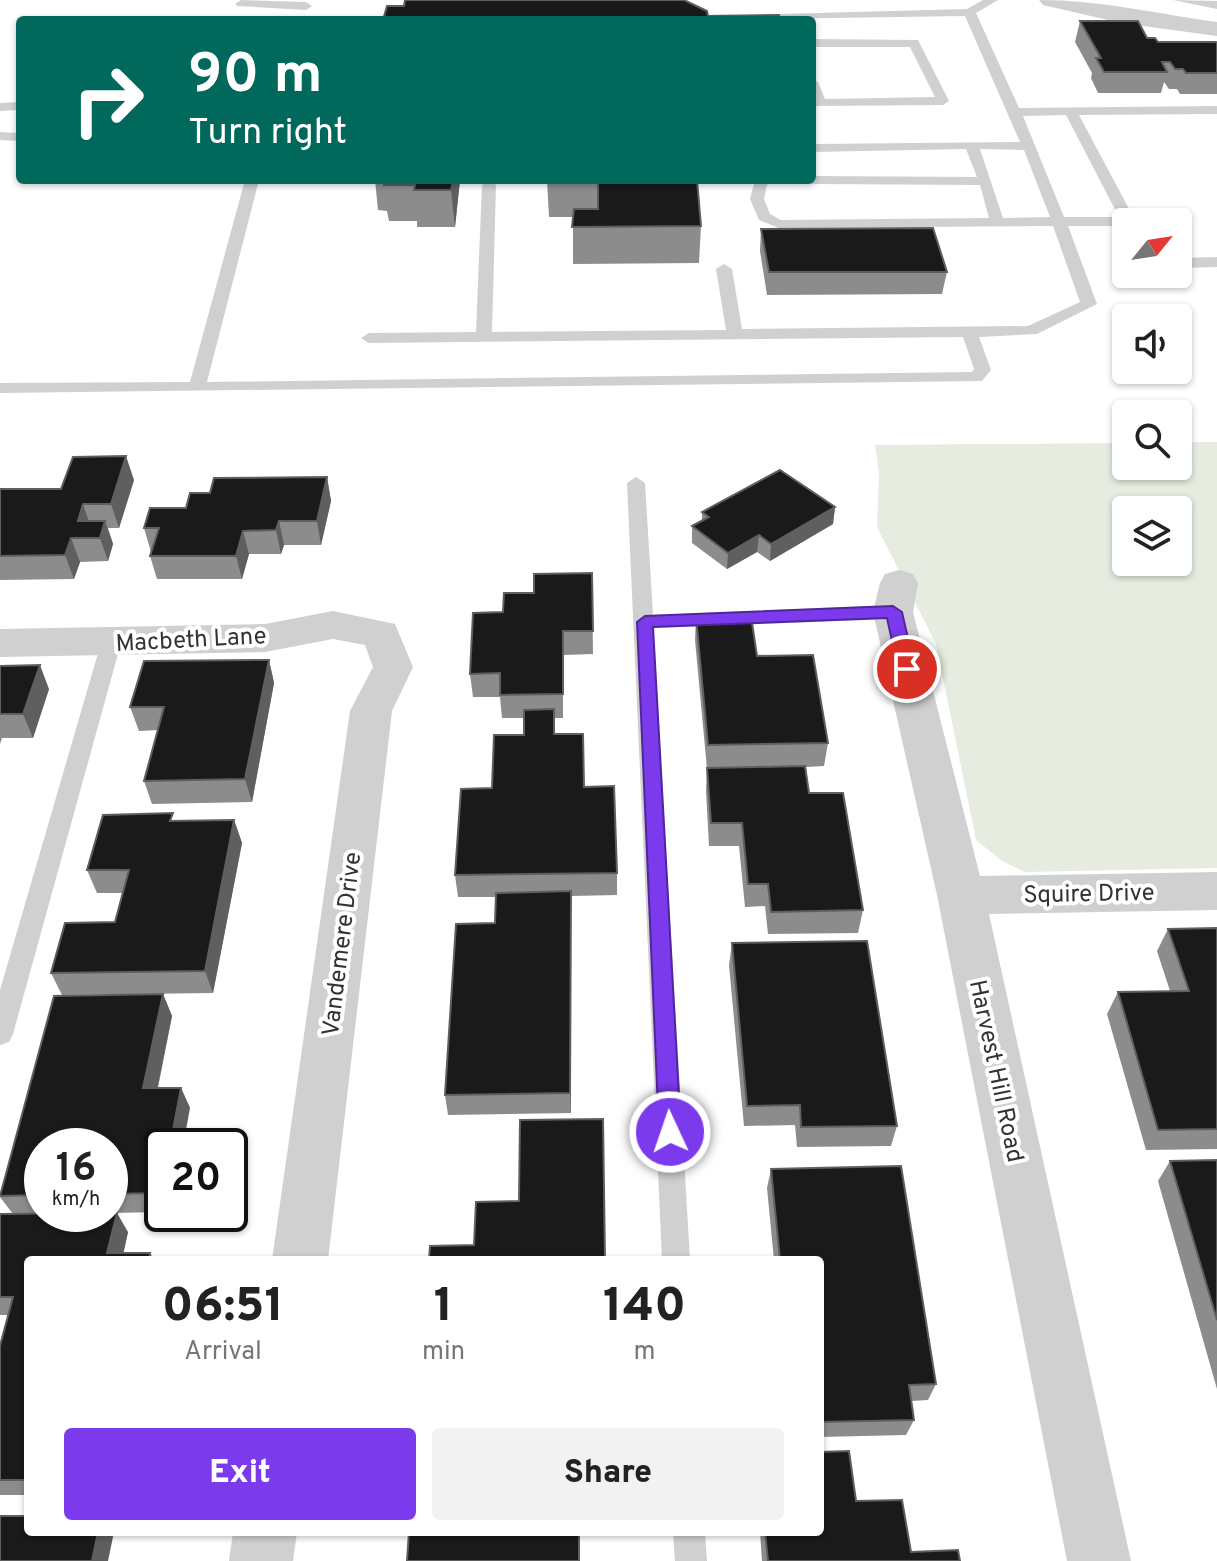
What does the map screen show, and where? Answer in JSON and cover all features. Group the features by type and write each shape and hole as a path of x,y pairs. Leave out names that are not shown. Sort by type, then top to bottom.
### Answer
{"street":[{"path":"1051,0 1121,16 1217,29"},
{"name":"Harvest Hill Road","path":"896,598 1099,1561"},
{"name":"Macbeth Lane","path":"0,643 265,638 333,625 381,634"},
{"name":"Vandemere Drive","path":"301,1256 371,711 393,667 381,634"},
{"name":"Squire Drive","path":"961,895 1217,891"},
{"path":"261,1561 264,1536"}],"lane":[{"path":"816,17 969,12 992,0"},
{"path":"1179,0 1217,5"},
{"path":"241,4 307,3"},
{"path":"369,338 1031,331 1089,304 1030,146 969,12"},
{"path":"816,43 914,43 943,101 820,103 816,92"},
{"path":"1016,112 1217,110"},
{"path":"1071,112 1121,208"},
{"path":"971,145 986,181 997,221"},
{"path":"816,148 1030,146"},
{"path":"816,180 986,181"},
{"path":"197,387 251,184"},
{"path":"760,184 757,199 764,217 779,224 1112,221"},
{"path":"484,337 489,185"},
{"path":"1192,263 1217,262"},
{"path":"724,269 735,334"},
{"path":"0,388 976,377 983,370 969,332"},
{"path":"636,483 676,1256"},
{"path":"645,622 896,598"},
{"path":"0,1034 111,643"},
{"path":"689,1536 691,1561"}],"shaded area":[{"path":"1192,442 1217,442 1217,868 1025,872 1002,861 976,840 936,644 877,527 879,473 875,445 1112,443 1112,480 1192,480"}],"building":[{"path":"405,0 684,0 707,11 708,16 384,16 387,6 404,6"},
{"path":"1080,21 1138,21 1147,38 1155,38 1158,42 1216,42 1217,73 1186,73 1183,69 1175,69 1170,62 1162,62 1167,72 1104,72 1096,58 1101,58"},
{"path":"452,184 451,190 414,190 415,185 384,185"},
{"path":"598,184 697,184 701,226 572,227 574,209 598,209"},
{"path":"933,228 947,272 769,272 761,229"},
{"path":"126,456 111,504 83,504 78,521 105,521 100,538 71,538 65,555 0,556 0,489 61,489 73,457"},
{"path":"780,470 835,507 771,544 759,535 728,553 692,526 709,517 702,512"},
{"path":"327,477 317,521 279,521 276,530 243,531 236,556 150,556 159,528 144,528 150,508 186,508 190,493 210,493 214,478"},
{"path":"592,573 593,631 563,631 563,694 500,695 500,673 470,674 473,613 503,612 504,593 534,593 534,574"},
{"path":"751,616 757,656 813,655 828,743 708,745 696,617"},
{"path":"269,660 245,779 144,781 164,707 130,707 144,661"},
{"path":"40,665 23,714 0,714 0,666"},
{"path":"554,709 554,734 583,734 584,787 614,786 617,873 455,875 461,789 492,788 494,735 524,735 524,710"},
{"path":"805,766 809,793 843,793 863,910 771,912 768,884 748,884 742,823 711,823 707,768"},
{"path":"173,813 170,821 234,820 205,971 51,973 65,923 115,922 129,870 87,870 103,815"},
{"path":"571,891 570,1093 445,1095 456,924 495,923 496,893"},
{"path":"1217,928 1217,1129 1158,1130 1118,992 1189,991 1168,929"},
{"path":"867,941 897,1126 801,1127 800,1105 747,1106 732,943"},
{"path":"163,994 143,1088 181,1088 173,1128 144,1128 144,1193 128,1194 128,1128 24,1128 24,1195 0,1196 54,996"},
{"path":"603,1119 605,1256 429,1256 430,1246 474,1245 476,1202 519,1201 520,1120"},
{"path":"1217,1160 1217,1320 1170,1161"},
{"path":"901,1166 936,1384 909,1385 914,1420 824,1422 824,1256 780,1256 771,1169"},
{"path":"0,1214 24,1214 24,1232 112,1232 107,1253 150,1253 150,1256 24,1256 24,1480 0,1480 0,1346 13,1297 0,1297"},
{"path":"849,1451 856,1501 902,1500 911,1552 958,1550 960,1561 768,1561 765,1536 824,1536 824,1452"},
{"path":"0,1516 24,1516 24,1536 97,1536 92,1561 0,1561"},
{"path":"409,1536 579,1536 579,1561 407,1561"}],"route":[{"path":"670,1132 645,622 893,612 907,669"}]}
